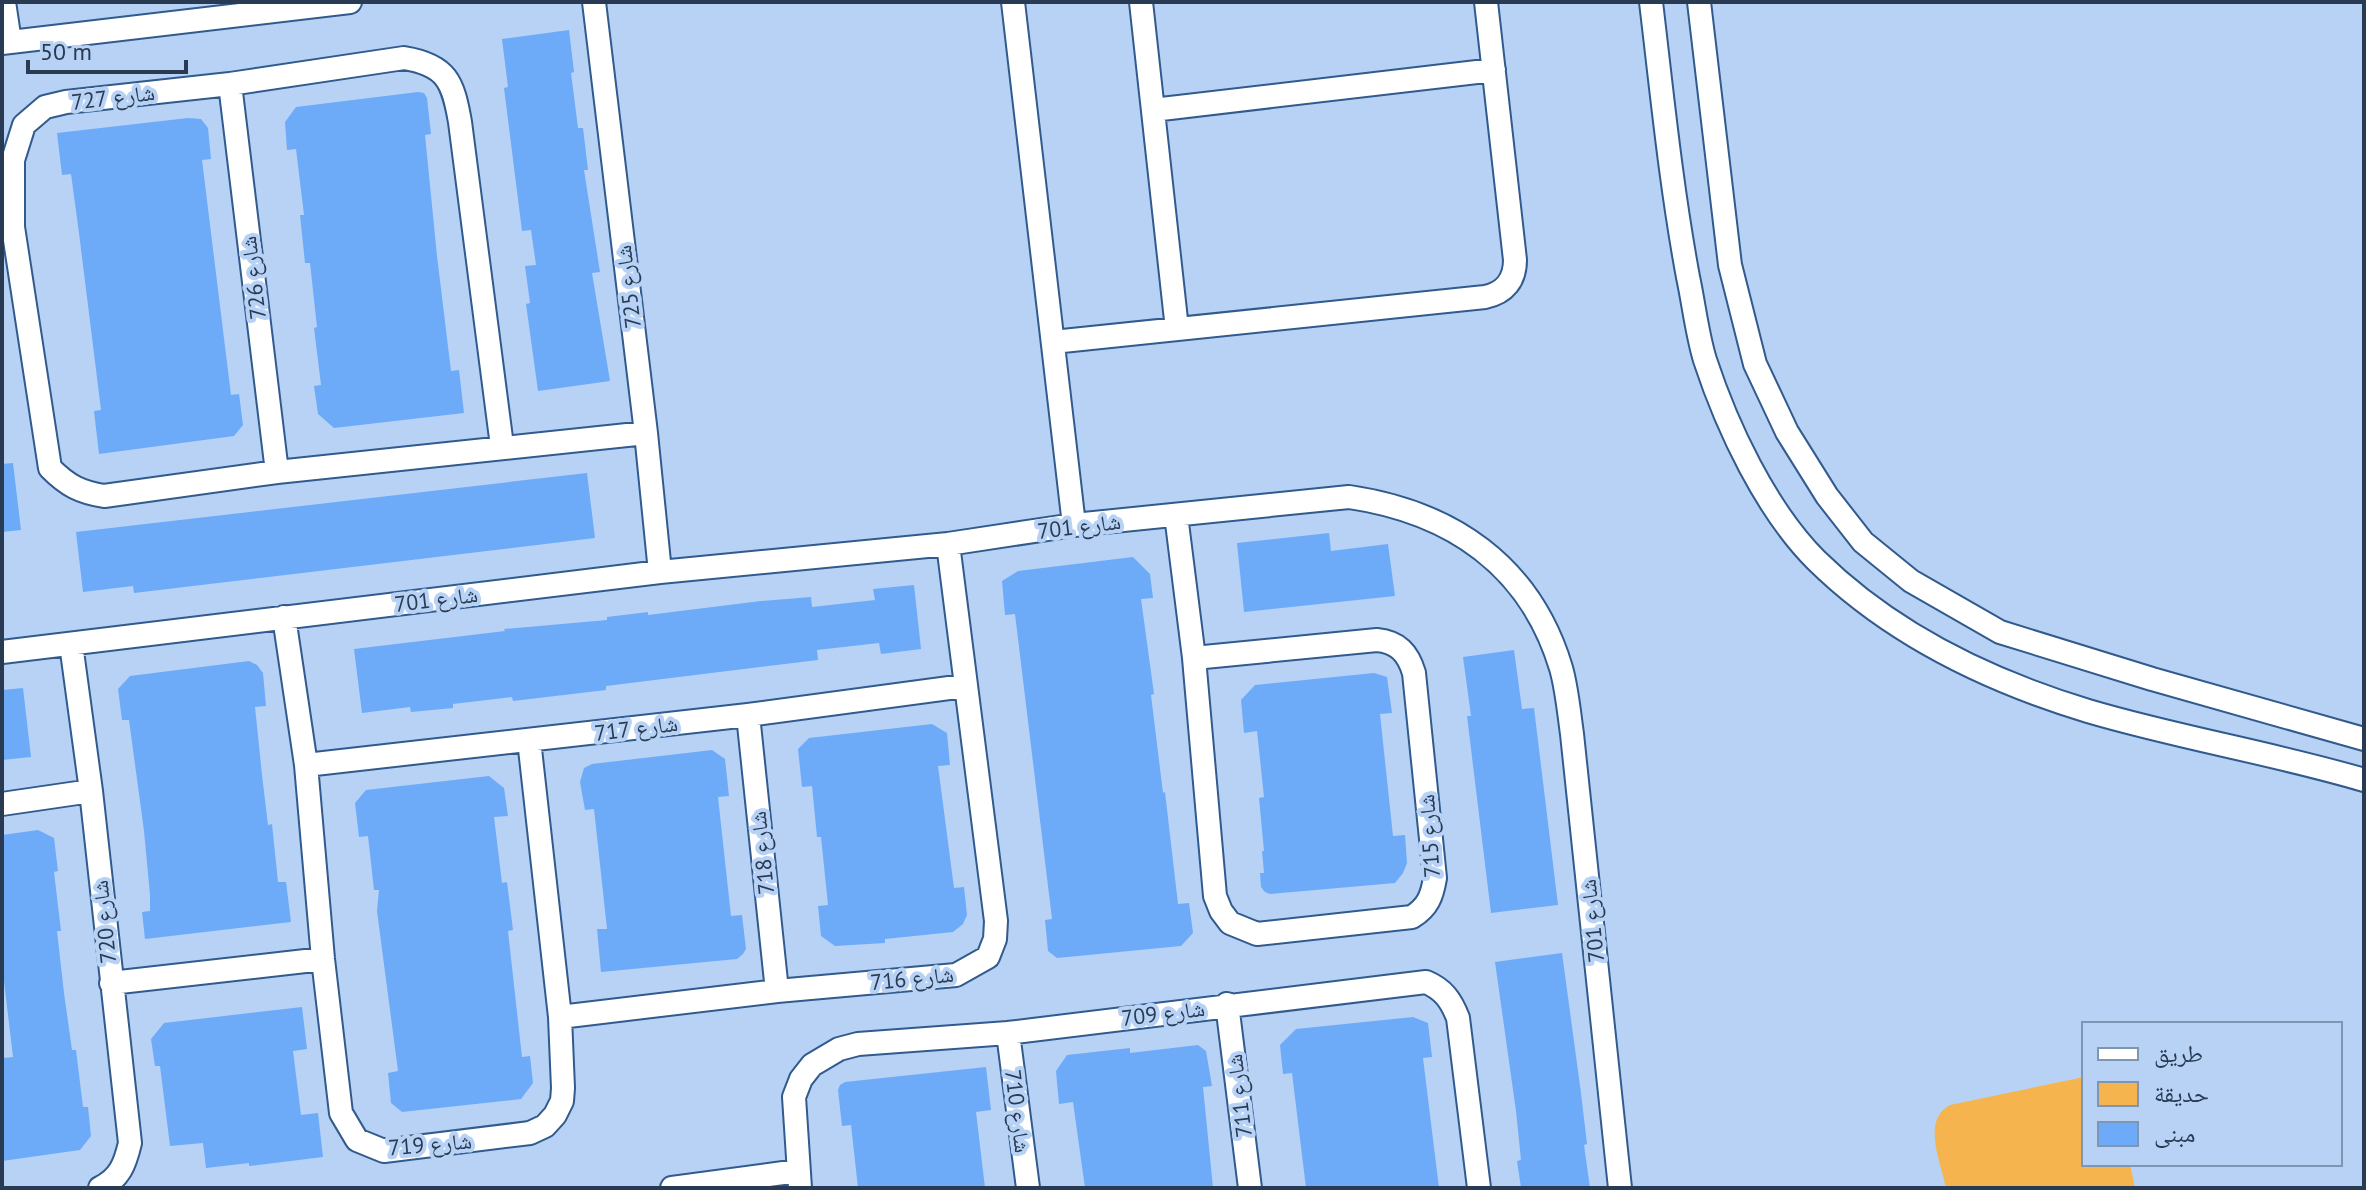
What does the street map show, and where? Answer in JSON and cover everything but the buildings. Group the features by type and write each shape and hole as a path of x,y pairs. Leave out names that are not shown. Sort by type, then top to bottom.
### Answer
{"street":[{"path":"4,2 6,42 219,9 350,2"},
{"name":"شارع 725","path":"594,2 660,572"},
{"path":"1013,2 1074,525"},
{"path":"1141,2 1177,329"},
{"path":"1053,342 1485,297 1501,292 1512,279 1515,269 1486,2"},
{"path":"1651,2 1676,213 1704,357 1743,455 1772,503 1815,558 1865,602 1920,639 1984,673 2088,711 2364,780"},
{"path":"1699,2 1730,265 1755,364 1787,432 1827,496 1863,542 1911,581 2000,632 2364,739"},
{"name":"شارع 727","path":"502,446 460,122 455,94 446,74 426,62 404,58 230,84 66,102 45,107 24,125 13,160 7,228 50,468 67,485 82,492 104,496 277,472 646,433"},
{"path":"1153,110 1494,70"},
{"name":"شارع 726","path":"230,84 277,472"},
{"name":"شارع 701","path":"2,652 660,572 948,544 1074,525 1349,497 1389,503 1460,535 1509,572 1531,601 1547,630 1562,670 1572,734 1620,1188"},
{"name":"شارع 715","path":"1176,515 1194,658 1215,896 1221,911 1230,923 1257,934 1412,917 1421,912 1429,903 1435,878 1414,673 1410,659 1402,649 1389,641 1377,640 1194,658"},
{"name":"شارع 716","path":"560,1017 777,991 956,975 988,957 995,939 996,921 948,544"},
{"name":"شارع 719","path":"284,617 306,765 323,959 341,1113 357,1140 384,1151 530,1133 545,1126 562,1101 560,1017 529,740"},
{"name":"شارع 720","path":"71,644 91,791 130,1143 125,1164 116,1179 100,1188"},
{"name":"شارع 717","path":"306,765 748,715 964,686"},
{"name":"شارع 718","path":"748,715 777,991"},
{"path":"2,804 91,791"},
{"path":"111,983 323,959"},
{"name":"شارع 709","path":"799,1180 794,1097 801,1079 812,1065 839,1049 858,1044 1008,1033 1426,982 1438,987 1452,1002 1458,1018 1479,1188"},
{"name":"شارع 711","path":"1227,1004 1250,1188"},
{"name":"شارع 710","path":"1008,1033 1028,1188"},
{"path":"672,1188 799,1180"}],"green space":[{"path":"2082,1077 2082,1166 2130,1166 2135,1188 1946,1188 1937,1155 1935,1131 1941,1112 1950,1105"}]}
